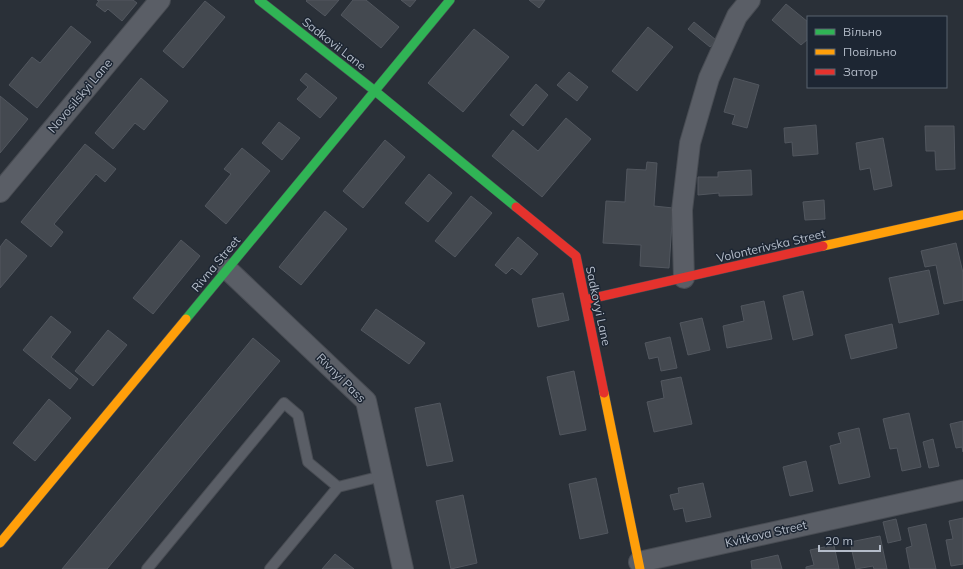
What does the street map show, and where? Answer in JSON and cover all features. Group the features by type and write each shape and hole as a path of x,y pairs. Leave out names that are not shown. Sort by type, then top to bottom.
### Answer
{"street":[{"name":"Novosilskyi Lane","path":"0,192 160,0"},
{"name":"Sadkovii Lane","path":"259,0 375,91"},
{"name":"Rivna Street","path":"0,544 450,0"},
{"path":"684,278 682,210 690,143 709,78 737,16 750,0"},
{"name":"Sadkovyi Lane","path":"375,91 576,256 640,565"},
{"name":"Volonterivska Street","path":"584,300 963,215"},
{"name":"Rivnyi Pass","path":"227,269 366,401 402,569"},
{"name":"Kvitkova Street","path":"640,565 963,490"}],"lane":[{"path":"147,569 284,403 298,415 308,462 338,487"},
{"path":"270,569 338,487 382,476"}],"building":[{"path":"97,0 133,0 137,3 122,21 108,9 105,12 96,5 99,1"},
{"path":"339,0 325,16 306,1"},
{"path":"353,0 366,0 399,27 381,48 341,15"},
{"path":"401,0 416,0 410,7"},
{"path":"529,0 545,0 539,8"},
{"path":"205,1 225,17 183,68 163,51"},
{"path":"786,4 807,21 807,40 801,45 772,20"},
{"path":"694,22 716,40 710,47 688,29"},
{"path":"71,26 91,42 37,108 9,85 32,57 40,63"},
{"path":"648,27 673,47 637,91 612,71"},
{"path":"474,29 509,57 463,112 428,83"},
{"path":"569,72 588,87 577,101 557,85"},
{"path":"306,73 337,98 320,118 297,99 308,87 300,80"},
{"path":"141,78 168,101 144,130 135,123 113,149 95,133"},
{"path":"734,78 759,85 747,128 732,124 735,115 724,112"},
{"path":"536,84 548,95 523,126 510,115"},
{"path":"0,96 28,119 0,153"},
{"path":"566,118 591,139 542,197 492,156 513,130 538,151"},
{"path":"279,122 300,138 282,160 262,143"},
{"path":"816,125 818,154 793,156 792,142 785,143 784,128"},
{"path":"925,126 954,126 955,169 936,170 935,151 926,151"},
{"path":"883,138 892,186 874,190 870,168 860,170 856,143"},
{"path":"385,140 405,157 363,208 343,191"},
{"path":"85,144 116,169 105,182 96,174 54,224 63,232 51,247 21,222"},
{"path":"242,148 270,171 226,224 205,206 231,174 224,169"},
{"path":"647,162 657,163 654,206 673,208 669,268 640,266 641,245 603,243 606,201 625,202 627,169 646,170"},
{"path":"751,170 752,195 719,196 719,193 698,195 698,177 718,177 718,172"},
{"path":"429,174 452,193 428,222 405,203"},
{"path":"471,196 492,213 455,257 435,241"},
{"path":"824,200 825,219 805,220 803,202"},
{"path":"325,211 347,229 301,285 279,267"},
{"path":"518,237 538,254 521,275 512,268 506,274 495,265"},
{"path":"6,239 27,256 0,288 0,247"},
{"path":"181,240 200,256 153,314 133,298"},
{"path":"956,243 963,273 963,300 944,304 936,265 925,267 921,251"},
{"path":"929,270 939,314 899,323 889,278"},
{"path":"803,291 813,335 793,340 783,296"},
{"path":"563,293 569,320 538,327 532,299"},
{"path":"764,301 772,339 727,348 723,326 744,321 741,306"},
{"path":"376,309 425,343 409,364 361,330"},
{"path":"51,316 71,332 51,357 78,379 70,389 23,350"},
{"path":"702,318 710,350 688,355 680,323"},
{"path":"892,324 897,348 851,359 845,335"},
{"path":"108,330 127,345 93,386 75,371"},
{"path":"670,337 677,368 661,371 658,357 649,359 645,343"},
{"path":"253,338 280,361 107,569 62,569"},
{"path":"574,371 586,430 560,435 547,377"},
{"path":"681,377 692,424 654,432 647,402 664,398 661,381"},
{"path":"49,399 71,418 35,461 13,443"},
{"path":"440,403 453,461 427,466 415,408"},
{"path":"909,413 921,467 902,471 897,448 890,449 883,419"},
{"path":"963,421 963,452 962,447 956,448 950,424"},
{"path":"859,428 870,477 839,484 830,446 841,443 838,433"},
{"path":"933,439 939,466 929,468 923,442"},
{"path":"806,461 813,491 790,496 783,467"},
{"path":"596,478 608,533 580,539 569,484"},
{"path":"703,483 711,517 686,522 683,508 674,510 670,495 679,493 678,488"},
{"path":"463,495 477,563 451,569 436,501"},
{"path":"963,518 963,564 951,566 946,540 953,539 949,521"},
{"path":"896,519 901,540 888,543 883,522"},
{"path":"926,524 936,569 910,569 906,548 912,546 908,528"},
{"path":"880,536 887,569 874,569 873,566 856,569 850,542"},
{"path":"834,545 839,569 806,569 806,567 814,565 810,550"},
{"path":"335,554 354,569 322,569"},
{"path":"778,555 782,569 752,569 751,561"}],"traffic: fast":[{"path":"259,0 375,91 516,207"},
{"path":"186,319 450,0"}],"traffic: slow":[{"path":"823,246 963,215"},
{"path":"0,543 186,319"},
{"path":"604,393 640,569"}],"traffic: jam":[{"path":"516,207 576,256 604,393"},
{"path":"585,300 823,246"}]}
